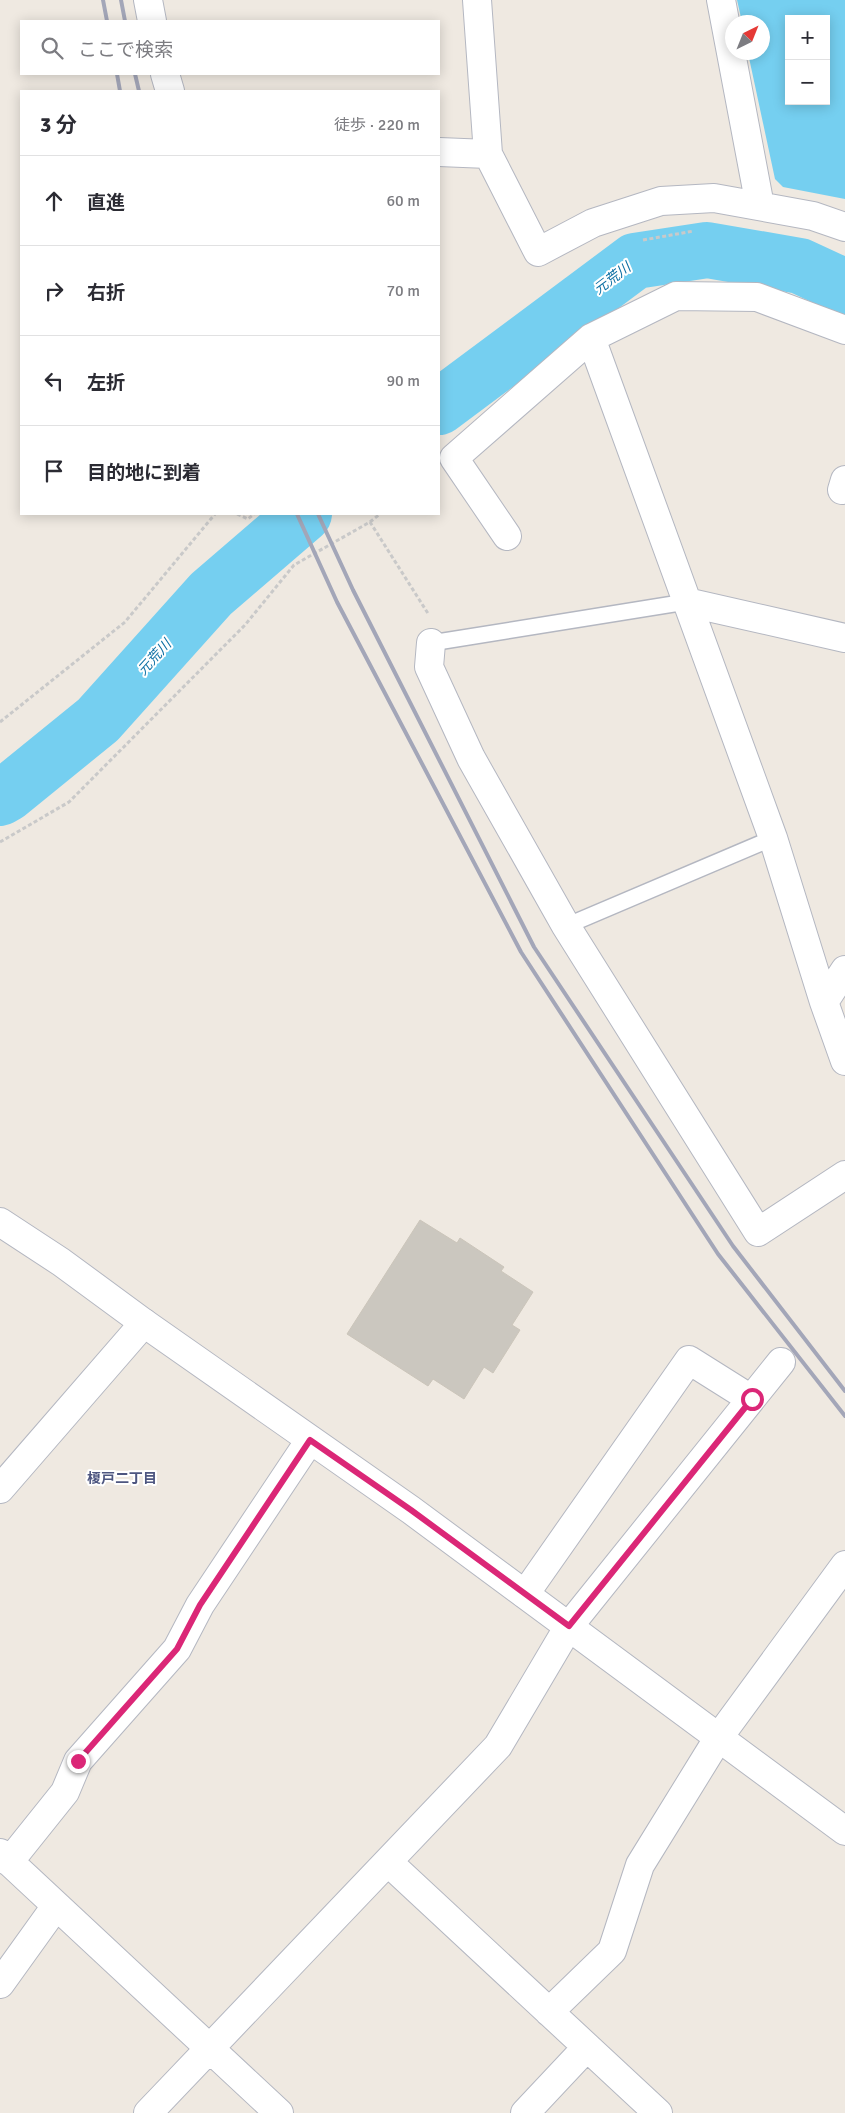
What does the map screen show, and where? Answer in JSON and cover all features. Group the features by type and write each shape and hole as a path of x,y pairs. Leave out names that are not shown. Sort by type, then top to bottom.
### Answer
{"street":[{"path":"148,0 152,20"},
{"path":"477,0 488,154 538,252 593,223 661,201 714,198 814,216 845,227"},
{"path":"721,0 760,206"},
{"path":"165,75 170,90"},
{"path":"440,152 488,154"},
{"path":"507,536 446,463 590,338 676,296 757,297 845,330"},
{"path":"590,338 773,838 824,1002 845,1061"},
{"path":"686,602 845,638"},
{"path":"438,642 429,667 471,758 566,926 758,1232 845,1175"},
{"path":"824,1002 845,970"},
{"path":"0,1222 61,1262 144,1323 411,1510 845,1831"},
{"path":"0,1489 144,1323"},
{"path":"525,1594 689,1360 752,1399"},
{"path":"148,2113 498,1746 569,1626 781,1362"},
{"path":"279,2113 4,1858 65,1792 78,1761 177,1649 200,1605 310,1440"},
{"path":"550,2012 612,1951 640,1865 719,1737 845,1565"},
{"path":"388,1862 658,2113"},
{"path":"0,1984 56,1906"},
{"path":"525,2113 587,2047"}],"lane":[{"path":"438,642 686,602"},
{"path":"566,926 773,838"}],"path":[{"path":"635,242 700,230"},
{"path":"0,722 125,622 214,515"},
{"path":"239,515 248,519 253,515"},
{"path":"0,842 69,802 245,625 294,565 370,522 379,515"},
{"path":"370,522 438,642"}],"water":[{"path":"737,0 845,0 845,199 783,187 775,179 750,60 770,60 770,15 740,15"}],"building":[{"path":"420,1220 457,1243 460,1238 504,1267 501,1271 533,1292 512,1325 520,1330 493,1373 484,1367 464,1399 433,1379 428,1386 347,1334"}],"waterway":[{"name":"元荒川","path":"440,406 635,261 707,250 800,266 845,287"},
{"name":"元荒川","path":"0,798 98,720 211,594 303,515"}],"railway":[{"path":"103,0 107,20"},
{"path":"121,0 125,20"},
{"path":"117,75 120,90"},
{"path":"135,75 139,90"},
{"path":"297,515 337,602 521,952 718,1254 845,1416"},
{"path":"318,515 353,590 534,947 733,1246 845,1391"}],"district":[{"name":"榎戸二丁目","path":"122,1478"}],"route":[{"path":"78,1761 177,1649 200,1605 310,1440 411,1510 569,1626 752,1399"}]}
